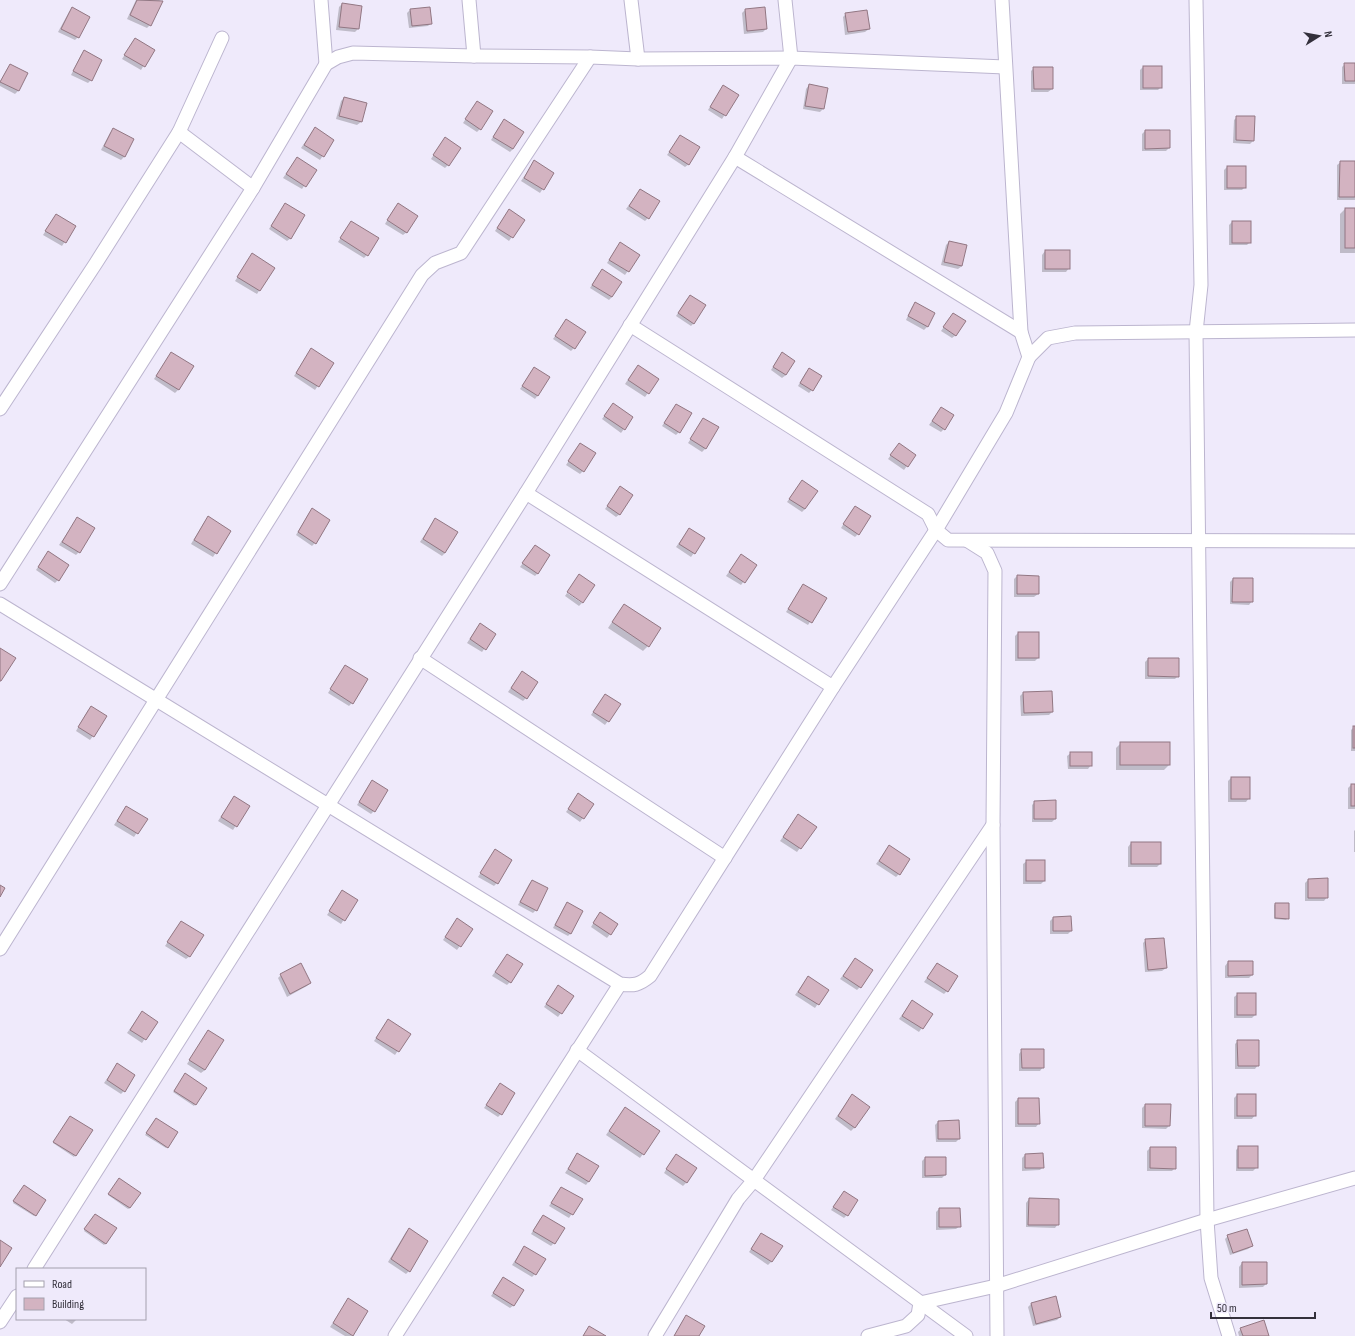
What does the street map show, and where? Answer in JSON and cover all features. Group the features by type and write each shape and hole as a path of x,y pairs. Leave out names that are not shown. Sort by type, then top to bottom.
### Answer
{"street":[{"path":"321,0 326,64"},
{"path":"469,0 474,56"},
{"path":"631,0 638,59"},
{"path":"35,1268 526,493 735,157 791,58 785,0"},
{"path":"1002,0 1021,332 1029,357"},
{"path":"1196,0 1200,285 1196,332 1200,541 1207,1220 1211,1278 1229,1336"},
{"path":"0,409 96,263 179,132 222,38"},
{"path":"0,584 253,188 326,64 338,57 353,53 638,59 791,58 1005,67"},
{"path":"0,949 422,275 436,263 460,253 590,57"},
{"path":"179,132 253,188"},
{"path":"735,157 1021,332"},
{"path":"630,325 928,514 936,530 948,540 1355,542"},
{"path":"0,604 620,984 631,986 641,983 650,976 833,687 936,530 1006,414 1029,357 1048,338 1075,333 1355,330"},
{"path":"526,493 833,687"},
{"path":"968,541 987,552 995,571 993,825 997,1336"},
{"path":"420,658 725,858"},
{"path":"655,1336 738,1199 754,1180 993,825"},
{"path":"396,1336 620,984"},
{"path":"577,1050 920,1304 966,1336"},
{"path":"920,1304 996,1286 1207,1220 1355,1178"},
{"path":"0,1322 16,1298"},
{"path":"868,1336 906,1326 918,1315 920,1304"}],"building":[{"path":"137,0 163,1 151,26 130,15"},
{"path":"342,3 362,6 359,29 339,27"},
{"path":"72,7 90,17 79,38 61,29"},
{"path":"430,7 432,24 412,26 410,9"},
{"path":"765,7 767,29 747,31 745,9"},
{"path":"867,10 870,29 848,32 845,13"},
{"path":"135,38 155,50 145,67 124,55"},
{"path":"84,50 102,60 92,81 73,71"},
{"path":"1344,63 1355,63 1355,81 1345,81"},
{"path":"10,64 28,73 19,91 0,82"},
{"path":"1143,66 1162,66 1162,88 1143,88"},
{"path":"1033,67 1053,67 1053,89 1034,89"},
{"path":"809,84 828,88 824,109 805,106"},
{"path":"723,85 739,95 726,116 710,107"},
{"path":"344,97 367,103 362,122 339,116"},
{"path":"477,101 493,111 481,130 465,119"},
{"path":"1236,116 1255,116 1254,141 1236,140"},
{"path":"504,119 524,132 513,149 493,137"},
{"path":"315,127 334,140 324,157 304,145"},
{"path":"113,128 134,139 125,157 104,146"},
{"path":"1145,130 1170,130 1170,148 1145,149"},
{"path":"680,135 700,147 689,165 669,152"},
{"path":"445,137 461,148 449,166 433,155"},
{"path":"297,157 317,170 306,187 286,174"},
{"path":"534,160 554,173 544,190 524,178"},
{"path":"1340,161 1355,161 1355,197 1339,197"},
{"path":"1227,166 1246,166 1246,188 1227,188"},
{"path":"640,189 660,201 649,219 629,206"},
{"path":"285,203 305,215 291,239 271,226"},
{"path":"398,203 418,216 407,233 387,220"},
{"path":"1345,208 1355,208 1355,248 1345,248"},
{"path":"509,209 525,220 513,238 497,228"},
{"path":"56,214 76,226 66,243 45,231"},
{"path":"351,221 379,238 368,256 340,238"},
{"path":"1232,221 1251,221 1251,243 1232,243"},
{"path":"949,241 967,245 962,266 944,262"},
{"path":"620,242 640,255 629,272 609,260"},
{"path":"1045,250 1070,250 1070,269 1045,269"},
{"path":"252,253 275,268 260,291 237,277"},
{"path":"602,269 622,282 612,297 592,285"},
{"path":"690,295 706,305 694,324 678,313"},
{"path":"915,302 935,313 928,327 908,316"},
{"path":"953,313 966,321 956,336 943,327"},
{"path":"566,319 586,332 575,349 555,336"},
{"path":"311,348 334,363 319,387 296,373"},
{"path":"171,352 194,366 179,390 156,376"},
{"path":"782,352 795,361 786,375 773,367"},
{"path":"638,365 659,379 649,394 628,380"},
{"path":"534,367 550,377 538,396 522,386"},
{"path":"809,368 822,376 813,391 800,383"},
{"path":"613,403 633,417 625,430 604,416"},
{"path":"676,404 692,413 680,433 664,423"},
{"path":"941,407 954,415 945,430 932,421"},
{"path":"703,418 719,427 706,449 690,439"},
{"path":"580,443 596,453 584,472 568,461"},
{"path":"899,443 916,455 908,467 890,455"},
{"path":"802,480 818,491 805,509 789,499"},
{"path":"620,486 633,495 620,515 607,506"},
{"path":"855,506 871,516 859,535 843,524"},
{"path":"312,508 330,520 316,544 298,532"},
{"path":"208,516 231,531 217,554 194,540"},
{"path":"77,517 95,528 80,553 62,542"},
{"path":"435,518 458,532 445,553 423,539"},
{"path":"689,528 705,538 695,554 679,544"},
{"path":"535,545 550,555 538,574 522,563"},
{"path":"48,551 69,565 59,581 38,567"},
{"path":"741,554 757,565 745,583 729,572"},
{"path":"579,574 595,585 583,603 567,592"},
{"path":"1017,575 1039,576 1039,594 1017,594"},
{"path":"1233,578 1253,578 1253,602 1232,602"},
{"path":"803,584 827,598 812,623 788,609"},
{"path":"624,604 661,628 649,647 612,622"},
{"path":"480,623 496,634 486,650 470,639"},
{"path":"1018,632 1039,632 1039,658 1018,658"},
{"path":"0,648 16,658 1,681 0,681"},
{"path":"1148,658 1179,658 1179,677 1148,676"},
{"path":"345,665 368,679 353,704 330,689"},
{"path":"522,671 538,682 527,699 511,688"},
{"path":"1052,691 1053,712 1024,713 1023,692"},
{"path":"605,694 621,704 609,722 593,712"},
{"path":"91,706 107,716 94,737 78,727"},
{"path":"1353,726 1355,726 1355,748 1353,748"},
{"path":"1120,742 1170,742 1170,765 1120,765"},
{"path":"1070,752 1092,752 1092,766 1070,766"},
{"path":"1231,777 1250,777 1250,799 1231,799"},
{"path":"372,780 388,790 375,812 359,802"},
{"path":"1351,784 1355,784 1355,806 1351,806"},
{"path":"578,793 594,804 584,819 568,809"},
{"path":"234,796 250,806 237,827 221,817"},
{"path":"1056,800 1056,819 1034,819 1034,801"},
{"path":"126,806 148,819 138,834 117,821"},
{"path":"798,814 817,827 801,849 783,837"},
{"path":"1131,842 1161,842 1161,864 1131,864"},
{"path":"889,845 910,859 900,875 879,861"},
{"path":"495,849 512,860 498,884 480,873"},
{"path":"1026,860 1045,860 1045,881 1026,881"},
{"path":"1328,878 1328,898 1308,898 1308,879"},
{"path":"532,880 548,888 537,911 520,902"},
{"path":"0,885 5,888 0,897"},
{"path":"342,890 358,900 345,921 329,911"},
{"path":"567,902 583,911 571,934 555,925"},
{"path":"1275,903 1289,903 1289,919 1275,918"},
{"path":"600,912 618,924 611,935 593,923"},
{"path":"1071,916 1072,931 1053,931 1053,917"},
{"path":"457,918 473,929 461,947 445,937"},
{"path":"181,921 204,935 190,957 167,942"},
{"path":"1164,938 1167,968 1148,970 1145,939"},
{"path":"507,954 523,964 511,983 495,972"},
{"path":"855,958 873,970 861,988 843,976"},
{"path":"1228,961 1253,961 1253,975 1228,976"},
{"path":"301,963 311,983 290,994 280,974"},
{"path":"937,963 958,976 948,992 927,978"},
{"path":"808,976 829,990 819,1005 798,992"},
{"path":"558,985 574,996 562,1014 546,1004"},
{"path":"1237,993 1256,993 1256,1015 1237,1015"},
{"path":"912,1000 933,1014 923,1029 902,1016"},
{"path":"142,1011 158,1022 146,1040 130,1030"},
{"path":"388,1019 411,1034 399,1052 376,1038"},
{"path":"208,1030 224,1040 205,1070 189,1060"},
{"path":"1237,1040 1259,1040 1259,1066 1238,1066"},
{"path":"1021,1049 1044,1049 1044,1068 1022,1068"},
{"path":"117,1063 135,1075 125,1092 107,1080"},
{"path":"185,1073 207,1088 196,1105 174,1091"},
{"path":"500,1083 515,1093 502,1115 486,1105"},
{"path":"852,1094 870,1107 855,1128 838,1116"},
{"path":"1237,1094 1256,1094 1256,1116 1237,1116"},
{"path":"1018,1098 1039,1098 1040,1124 1018,1124"},
{"path":"1145,1104 1171,1104 1170,1126 1145,1126"},
{"path":"625,1107 660,1131 644,1155 609,1131"},
{"path":"70,1116 93,1130 76,1156 53,1142"},
{"path":"156,1118 178,1132 168,1148 146,1133"},
{"path":"959,1120 960,1139 938,1139 938,1121"},
{"path":"1238,1146 1258,1146 1258,1168 1238,1168"},
{"path":"1150,1147 1176,1147 1176,1169 1150,1168"},
{"path":"577,1153 599,1166 589,1182 568,1169"},
{"path":"1043,1153 1044,1168 1025,1168 1025,1154"},
{"path":"676,1154 697,1168 687,1183 666,1169"},
{"path":"925,1157 946,1157 946,1175 925,1176"},
{"path":"119,1178 141,1193 130,1208 108,1194"},
{"path":"24,1185 46,1200 36,1216 13,1201"},
{"path":"561,1187 583,1199 573,1215 551,1203"},
{"path":"844,1191 858,1200 848,1216 833,1207"},
{"path":"1029,1198 1059,1199 1059,1225 1028,1225"},
{"path":"939,1208 960,1208 961,1227 939,1227"},
{"path":"95,1214 117,1228 106,1244 84,1229"},
{"path":"543,1215 565,1228 555,1244 533,1231"},
{"path":"409,1228 428,1241 410,1272 391,1259"},
{"path":"1247,1229 1253,1246 1233,1253 1227,1235"},
{"path":"761,1233 783,1246 772,1262 751,1249"},
{"path":"0,1240 12,1248 0,1267"},
{"path":"524,1246 546,1259 536,1275 515,1262"},
{"path":"1242,1262 1267,1262 1267,1284 1242,1285"},
{"path":"503,1277 524,1290 514,1306 493,1293"},
{"path":"1056,1296 1061,1317 1036,1324 1031,1303"},
{"path":"348,1298 368,1311 353,1336 333,1323"},
{"path":"686,1315 705,1326 699,1336 674,1336"},
{"path":"1264,1320 1269,1336 1243,1336 1240,1328"},
{"path":"589,1326 606,1336 583,1336"}]}
